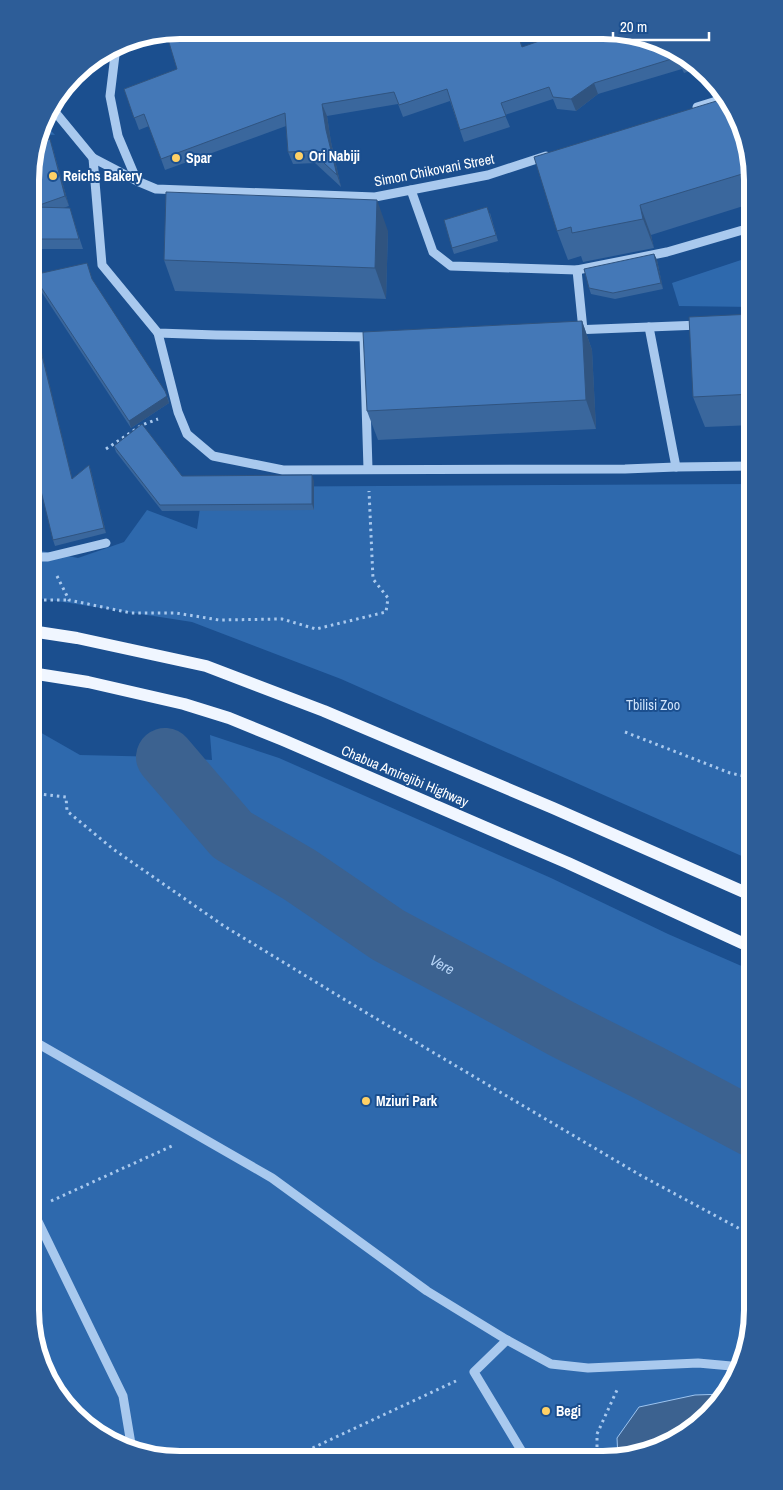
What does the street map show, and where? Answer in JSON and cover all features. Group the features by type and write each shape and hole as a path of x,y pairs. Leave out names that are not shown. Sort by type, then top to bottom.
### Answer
{"main road":[{"name":"Chabua Amirejibi Highway","path":"39,632 77,638 206,666 324,710 744,892"},
{"name":"Chabua Amirejibi Highway","path":"39,674 88,682 184,704 230,718 568,863 744,944"}],"street":[{"path":"112,57 110,96 118,136 137,180"},
{"path":"685,111 719,100"},
{"name":"Simon Chikovani Street","path":"56,112 93,158 156,189 375,197 488,175 554,153"},
{"path":"93,158 102,265 158,333 178,412 187,434 213,456 283,470 625,469 676,466 744,466"},
{"path":"411,190 433,252 451,266 577,270 667,252 744,230"},
{"path":"577,270 583,330"},
{"path":"563,331 711,324"},
{"path":"649,327 676,466"},
{"path":"158,333 384,337"},
{"path":"364,337 368,469"},
{"path":"39,557 48,557 106,542"},
{"path":"39,1045 198,1134 272,1178 427,1291 507,1340 551,1364 588,1368 698,1363 733,1366"},
{"path":"39,1223 123,1396 131,1442"},
{"path":"507,1340 474,1372 521,1451"}],"path":[{"path":"106,449 142,425 178,412"},
{"path":"39,600 69,600 131,613 176,613 219,620 282,618 316,629 386,612 388,598 373,579 368,469"},
{"path":"48,557 69,600"},
{"path":"625,732 730,773 744,776"},
{"path":"39,794 66,797 67,812 113,849 224,926 365,1012 624,1165 744,1231"},
{"path":"39,1204 198,1134"},
{"path":"306,1451 474,1372"},
{"path":"598,1451 598,1434 617,1390 625,1385"}],"green space":[{"path":"48,128 55,135 46,134"},
{"path":"744,259 744,307 679,306 672,283"},
{"name":"Tbilisi Zoo","path":"744,484 744,857 341,679 192,622 39,598 39,551 78,558 124,542 147,510 197,529 203,487"},
{"name":"Mziuri Park","path":"39,732 80,755 212,760 210,735 279,758 551,878 668,934 744,967 744,1319 742,1338 734,1364 725,1381 703,1410 689,1422 666,1437 649,1444 622,1450 180,1451 161,1450 126,1441 94,1422 68,1396 58,1381 46,1356 40,1329 39,1310"}],"shaded area":[{"path":"716,1394 703,1410 689,1422 666,1437 649,1444 618,1450 617,1438 639,1407 695,1395"}],"building":[{"path":"519,39 522,47 545,39 603,39 631,41 649,46 674,58 594,83 571,99 553,97 549,87 501,103 506,116 460,130 447,89 399,105 394,92 322,104 337,175 311,151 288,152 285,113 161,159 144,114 134,118 124,89 177,69 168,40"},
{"path":"719,100 730,117 737,134 742,152 744,173 640,205 643,219 572,233 571,227 557,231 534,157"},
{"path":"50,139 65,196 39,205 40,161 45,141"},
{"path":"166,192 377,200 375,268 164,260"},
{"path":"39,207 70,208 79,239 39,239"},
{"path":"487,207 496,235 452,248 444,220"},
{"path":"654,254 661,283 613,293 589,288 584,269"},
{"path":"87,263 92,279 167,396 129,421 39,284 39,274"},
{"path":"744,314 744,394 693,397 689,317"},
{"path":"582,321 586,400 367,411 363,332"},
{"path":"39,343 72,479 89,465 104,528 53,540 39,483"},
{"path":"142,424 182,476 312,475 312,504 160,505 114,446"}],"waterway":[{"name":"Vere","path":"165,757 232,835 300,875 388,935 562,1029 744,1123"}],"place":[{"name":"Ori Nabiji","path":"299,156"},
{"name":"Spar","path":"176,158"},
{"name":"Reichs Bakery","path":"53,176"},
{"name":"Mziuri Park","path":"366,1101"},
{"name":"Begi","path":"546,1411"}]}
